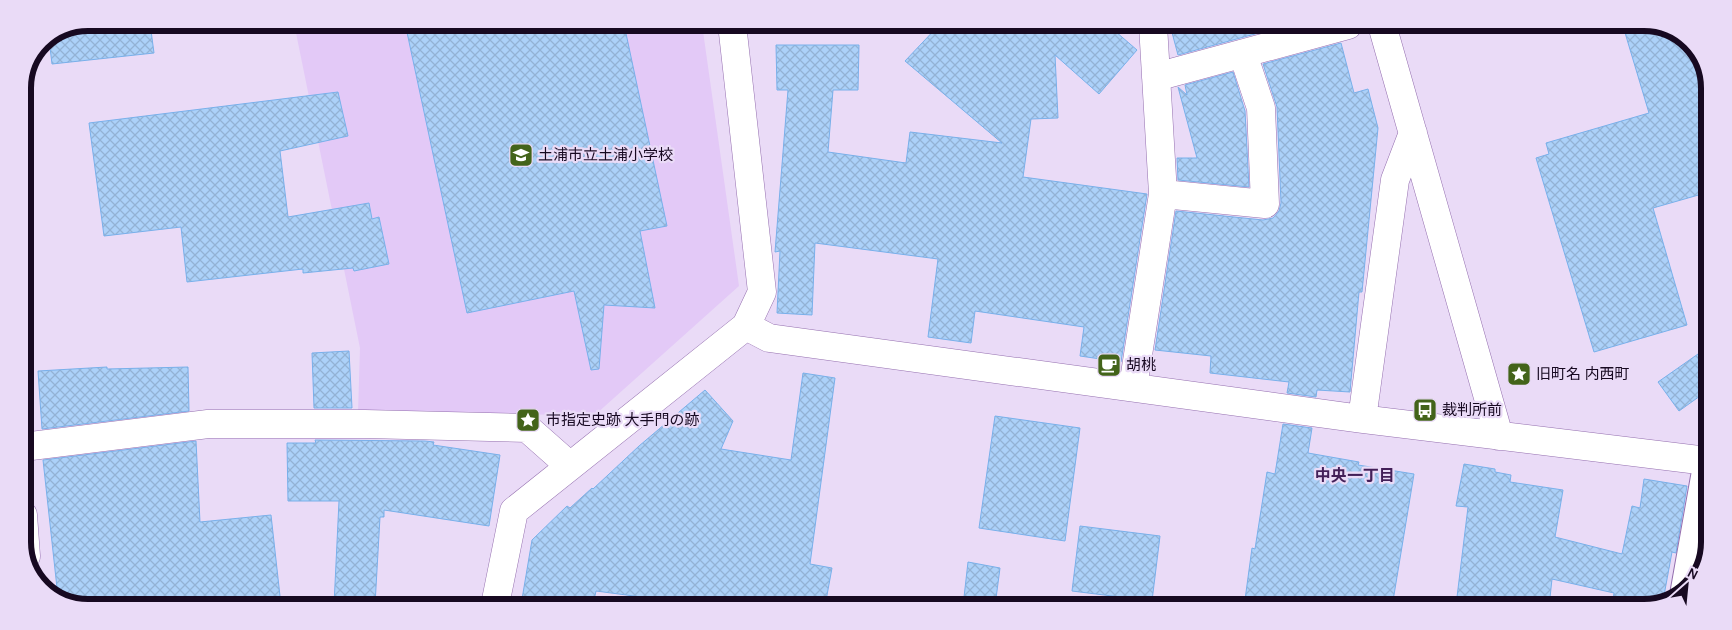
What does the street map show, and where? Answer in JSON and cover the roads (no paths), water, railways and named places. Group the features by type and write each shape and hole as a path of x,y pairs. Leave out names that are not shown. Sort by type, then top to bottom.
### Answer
{"street":[{"path":"496,599 514,511 746,326 762,292 733,31"},
{"path":"1133,387 1163,194 1153,31"},
{"path":"1156,77 1326,31"},
{"path":"1384,31 1499,436"},
{"path":"1163,194 1265,204 1261,108 1243,54"},
{"path":"1362,419 1395,180 1413,132"},
{"path":"746,326 769,338 1362,419 1701,460"},
{"path":"31,446 208,424 365,424 527,428 570,466"}],"lane":[{"path":"1684,582 1701,489"}],"place":[{"name":"土浦市立土浦小学校","path":"521,155"},
{"name":"胡桃","path":"1109,365"},
{"name":"旧町名 内西町","path":"1519,374"},
{"name":"裁判所前","path":"1425,410"},
{"name":"市指定史跡 大手門の跡","path":"528,420"}],"district":[{"name":"中央一丁目","path":"1355,475"}]}
